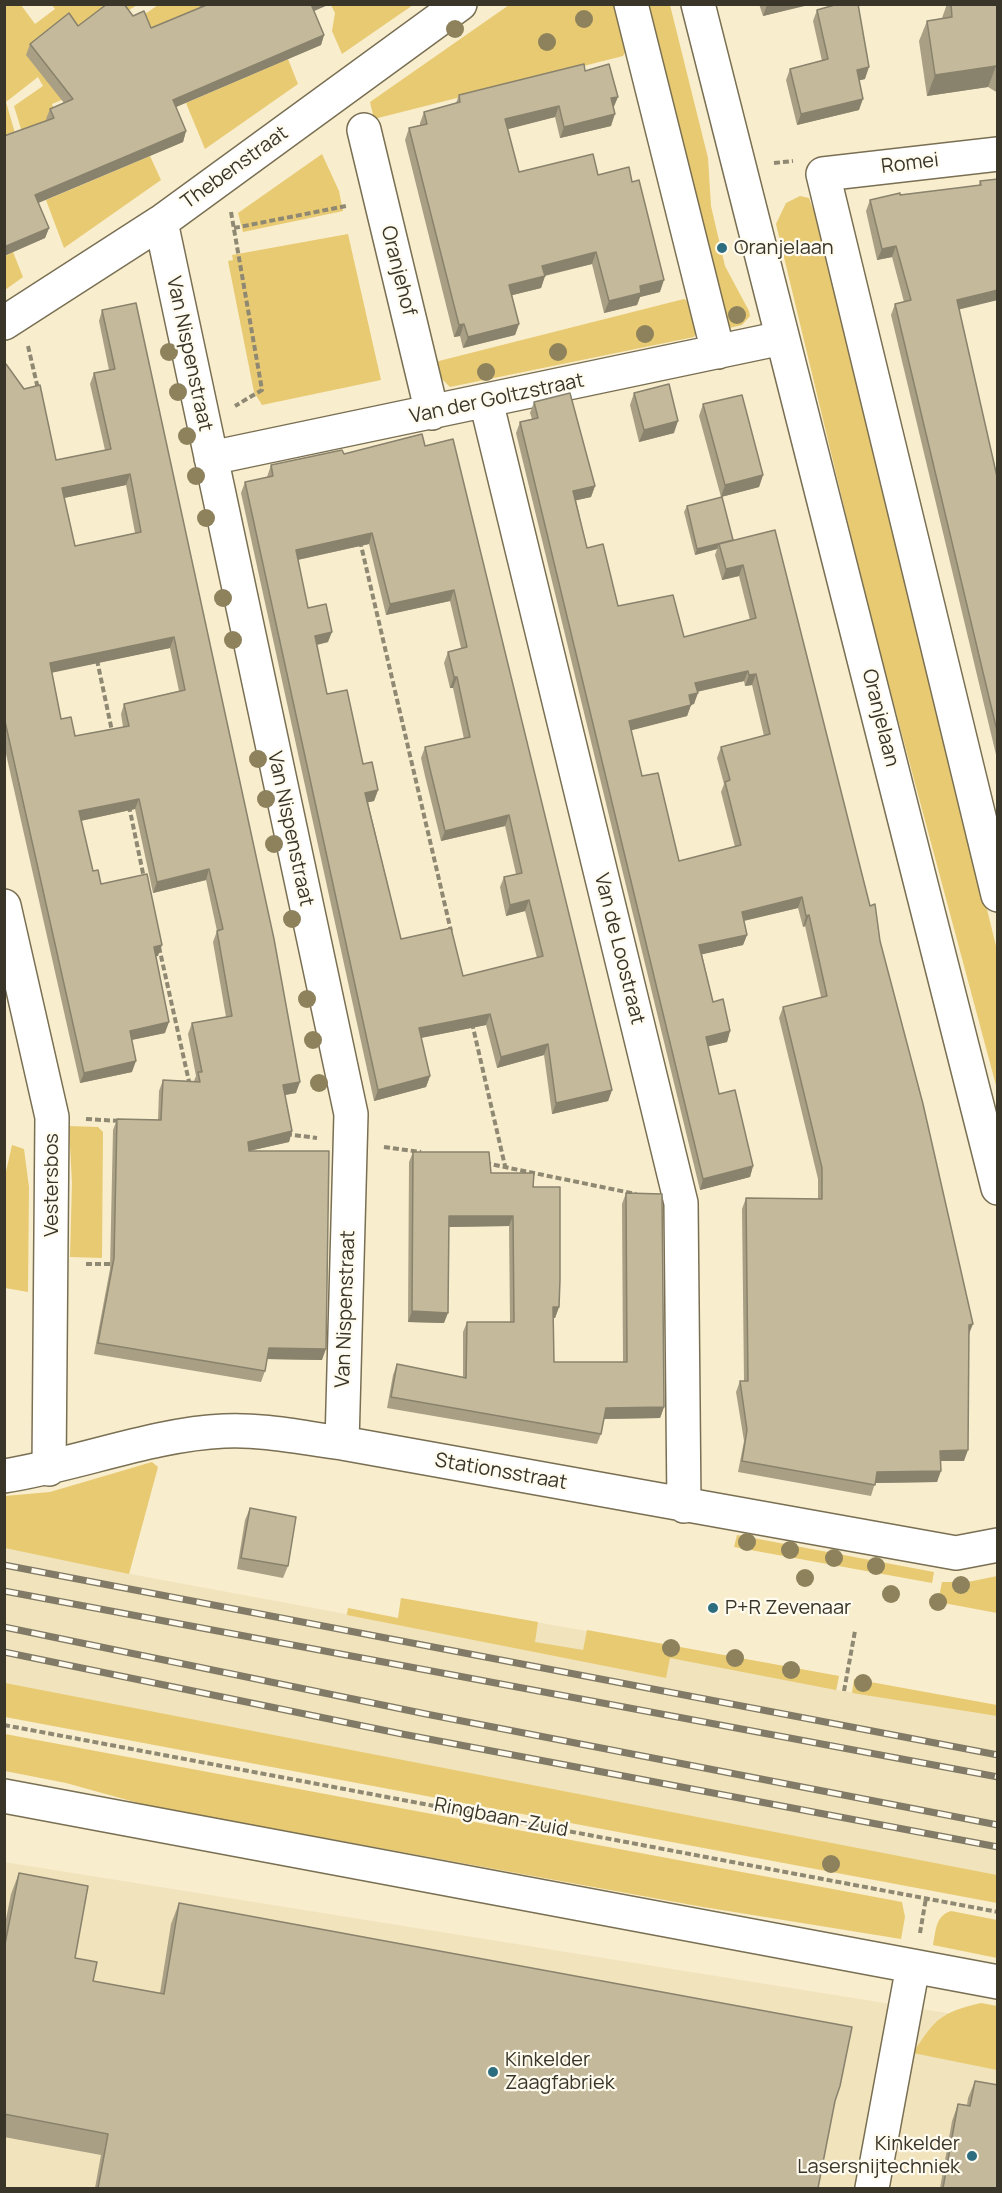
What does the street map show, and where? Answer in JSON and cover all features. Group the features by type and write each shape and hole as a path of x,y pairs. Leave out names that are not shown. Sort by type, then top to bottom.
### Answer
{"street":[{"name":"Thebenstraat","path":"13,318 161,222 460,4"},
{"path":"631,4 718,352"},
{"name":"Oranjelaan","path":"698,4 998,1188"},
{"name":"Oranjehof","path":"364,130 432,413"},
{"name":"Romei","path":"823,174 998,154"},
{"path":"823,174 998,895"},
{"name":"Van Nispenstraat","path":"161,222 348,1103 352,1142 342,1443"},
{"name":"Van der Goltzstraat","path":"211,458 782,338"},
{"name":"Van de Loostraat","path":"486,401 681,1203 684,1506"},
{"name":"Vestersbos","path":"4,906 52,1117 49,1469"},
{"name":"Stationsstraat","path":"4,1476 49,1469 156,1443 224,1431 259,1432 342,1443 956,1553 998,1545"},
{"path":"4,1796 998,1982"},
{"path":"872,2188 913,1966"}],"path":[{"path":"743,185 770,164 810,159 823,174"},
{"path":"216,182 231,209 262,390"},
{"path":"234,228 346,204 348,216"},
{"path":"13,318 39,394"},
{"path":"359,537 451,933"},
{"path":"94,649 115,742"},
{"path":"127,800 145,881"},
{"path":"158,939 191,1090"},
{"path":"470,1014 505,1166"},
{"path":"52,1117 131,1121"},
{"path":"275,1133 422,1153"},
{"path":"481,1162 681,1203"},
{"path":"52,1263 123,1264"},
{"path":"844,1691 855,1631"},
{"name":"Ringbaan-Zuid","path":"4,1725 998,1912"}],"shaded area":[{"path":"5,5 21,5 35,24 55,9 52,5 137,5 121,15 64,99 52,104 56,134 51,151 36,178 14,106 43,86 38,77 6,102 17,140 5,143"},
{"path":"158,5 245,5 165,61 145,14"},
{"path":"331,5 413,5 342,54 332,31 335,13"},
{"path":"509,5 620,5 630,43 623,56 374,119 370,102"},
{"path":"641,5 670,5 708,158 711,206 725,266 749,311 750,316 742,325 725,329"},
{"path":"288,59 298,84 205,149 186,103"},
{"path":"322,154 339,191 343,211 243,232 238,213"},
{"path":"150,156 161,180 64,248 46,200"},
{"path":"800,196 809,198 819,225 997,950 997,1089 871,619 776,224 786,203"},
{"path":"348,234 381,380 262,405 254,392 228,261 233,260 232,255"},
{"path":"13,252 23,277 5,290 5,256"},
{"path":"684,299 697,307 699,326 694,337 450,387 440,377 435,362"},
{"path":"69,1126 98,1127 103,1132 102,1258 70,1257 72,1183"},
{"path":"12,1145 24,1149 29,1187 28,1292 5,1288 5,1176"},
{"path":"152,1462 158,1467 129,1574 5,1548 5,1496 50,1492"},
{"path":"737,1535 934,1572 932,1583 734,1547"},
{"path":"4,1536 130,1574 346,1614 348,1608 398,1618 401,1598 839,1676 837,1690 997,1716 997,1899 5,1711"},
{"path":"997,1576 997,1613 938,1602 942,1582 968,1582"},
{"path":"401,1598 538,1622 535,1642 583,1650 587,1630 839,1676 836,1690 670,1658 666,1678 347,1615 348,1608 398,1618"},
{"path":"854,1679 997,1705 997,1716 852,1693"},
{"path":"5,1683 997,1875 997,1903 5,1717"},
{"path":"5,1734 902,1902 905,1917 901,1939 703,1907 149,1806 66,1783 5,1771"},
{"path":"4,1862 997,2021 997,2188 5,2188"},
{"path":"951,1911 997,1920 997,1958 933,1945 939,1920"},
{"path":"981,2003 997,2006 997,2070 913,2053 940,2019 956,2010"}],"building":[{"path":"107,4 124,4 133,16 144,11 151,28 209,4 311,4 324,35 173,100 186,131 35,195 49,228 4,247 4,136 54,118 50,109 73,99 30,44 69,13 78,26"},
{"path":"838,4 858,4 869,67 857,70 863,99 801,114 790,69 828,59 817,10"},
{"path":"951,4 998,4 998,67 935,75 927,21 952,17"},
{"path":"584,64 585,71 609,64 618,97 611,98 615,114 564,127 559,106 505,119 519,172 593,154 598,175 629,167 632,182 639,180 664,280 640,286 641,293 609,301 596,252 542,266 545,276 509,285 519,324 468,337 464,324 459,325 409,128 427,124 424,112 460,102 459,95"},
{"path":"998,179 998,290 957,300 998,481 998,735 895,304 911,300 896,246 882,249 870,200 900,193 900,195 981,185 980,181"},
{"path":"136,303 274,939 300,1082 283,1085 292,1131 248,1142 249,1151 329,1151 326,1349 269,1348 265,1371 98,1343 114,1258 117,1119 161,1120 163,1080 200,1082 198,1072 202,1072 192,1023 232,1016 217,931 223,929 209,869 157,882 139,799 79,811 93,871 98,870 101,884 147,874 162,945 154,947 169,1022 130,1031 136,1061 84,1073 4,717 4,365 6,364 24,389 40,385 56,460 111,449 94,373 115,369 102,310","holes":["130,474 141,532 75,546 62,488","174,637 185,690 124,704 129,726 75,736 71,717 61,719 50,663"]},
{"path":"669,384 678,421 644,430 634,393"},
{"path":"570,393 595,486 573,491 587,548 603,544 618,606 673,595 684,637 756,618 743,565 726,569 719,544 775,530 870,906 875,904 880,941 923,1104 973,1324 969,1325 968,1450 940,1451 941,1471 877,1472 875,1485 742,1461 747,1430 740,1381 748,1381 746,1198 822,1199 822,1168 783,1007 827,996 809,915 806,916 802,897 742,912 747,935 699,945 713,1002 723,999 730,1031 706,1037 719,1094 735,1090 753,1166 703,1179 520,422 538,418 534,402","holes":["748,671 749,675 756,674 770,734 721,747 730,780 725,782 741,845 679,861 658,773 642,776 629,721 691,705 689,695 698,693 695,683"]},
{"path":"742,395 763,475 725,485 703,404"},
{"path":"422,434 425,446 453,439 612,1090 556,1103 548,1044 501,1057 490,1014 419,1028 430,1076 378,1090 245,482 273,476 271,465 342,450 344,454","holes":["372,533 390,604 454,590 467,647 448,652 454,677 457,677 470,737 425,747 445,831 509,815 522,873 504,877 510,905 529,900 543,956 463,976 451,928 401,939 365,793 378,790 372,762 363,764 347,690 327,694 315,636 332,632 326,604 308,608 296,550"]},
{"path":"722,497 733,540 697,549 687,506"},
{"path":"413,1152 489,1152 491,1173 534,1173 533,1187 560,1187 560,1280 559,1307 553,1307 554,1362 627,1362 626,1193 662,1194 664,1407 606,1408 601,1434 391,1397 397,1364 466,1378 467,1322 514,1322 513,1216 449,1216 448,1313 412,1311"},
{"path":"250,1508 296,1517 288,1566 241,1558"},
{"name":"Kinkelder Zaagfabriek","path":"19,1873 88,1886 75,1958 97,1962 93,1981 164,1994 179,1903 852,2027 818,2188 98,2188 108,2134 4,2114 4,1949"},
{"name":"Kinkelder Lasersnijtechniek","path":"975,2081 998,2085 998,2188 943,2188 958,2104 970,2106"}],"railway":[{"path":"4,1565 998,1755"},
{"path":"4,1591 998,1777"},
{"path":"4,1627 426,1714 998,1825"},
{"path":"4,1652 402,1734 998,1847"}],"place":[{"name":"Oranjelaan","path":"722,248"},
{"name":"P+R Zevenaar","path":"713,1608"},
{"name":"Kinkelder Zaagfabriek","path":"493,2072"},
{"name":"Kinkelder Lasersnijtechniek","path":"972,2156"}]}
